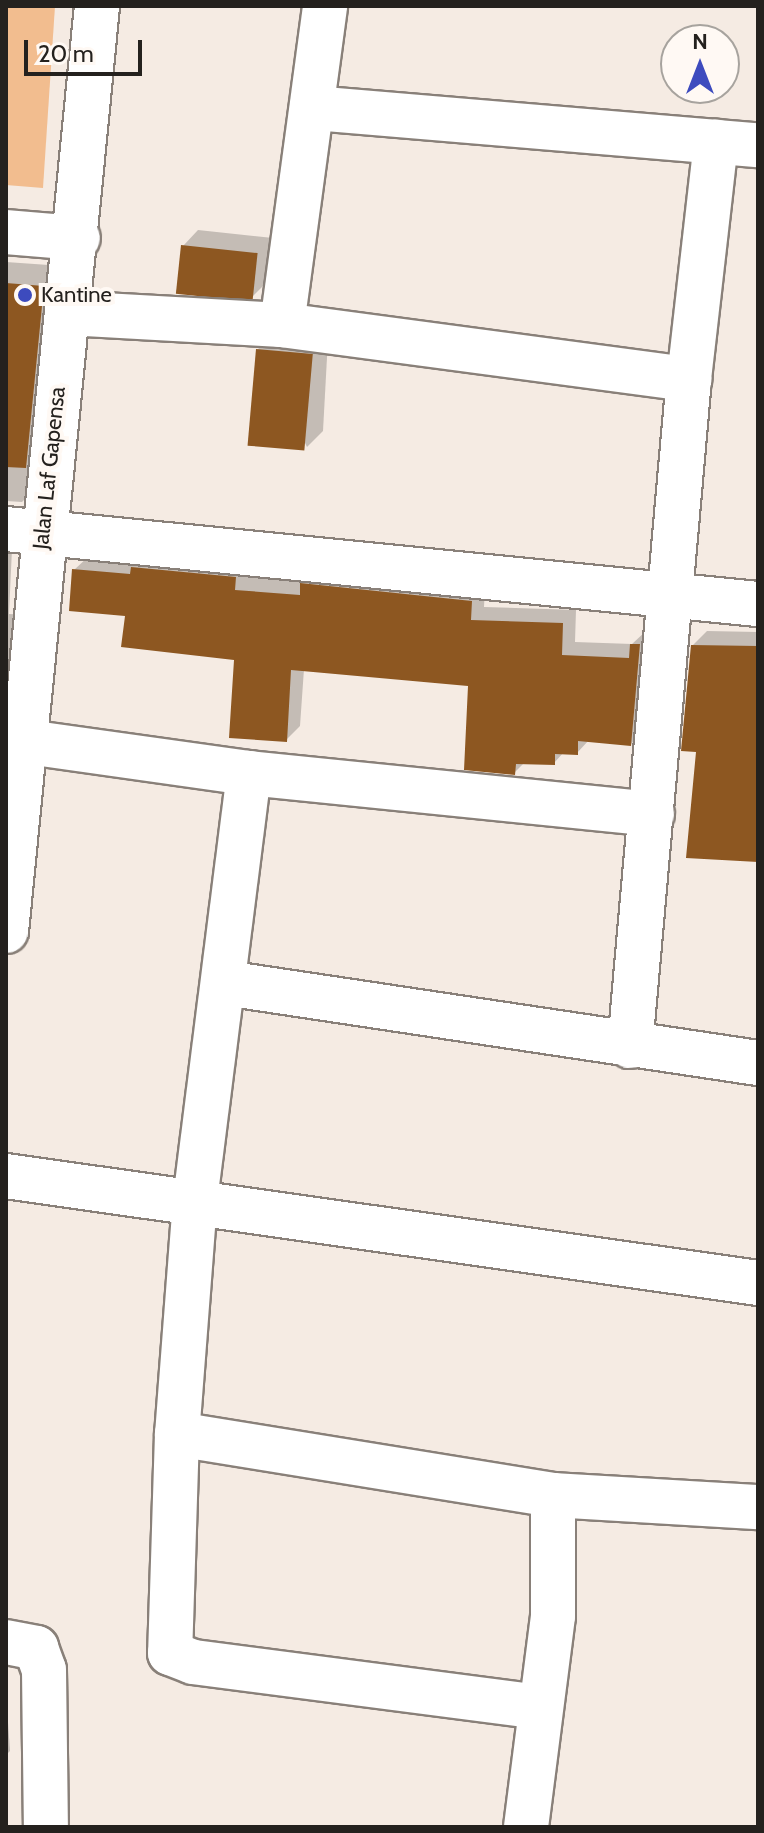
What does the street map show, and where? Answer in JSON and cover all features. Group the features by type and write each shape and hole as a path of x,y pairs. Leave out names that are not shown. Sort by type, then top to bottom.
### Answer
{"street":[{"name":"Jalan Laf Gapensa","path":"6,931 24,530 67,313 78,238 97,6"},
{"path":"282,325 325,6"},
{"path":"313,108 737,144 689,379 673,595 630,1046"},
{"path":"6,232 78,238"},
{"path":"67,313 282,325 689,379"},
{"path":"24,530 758,604"},
{"path":"15,740 249,773 652,814"},
{"path":"249,773 225,983 195,1201 177,1434 170,1653 193,1662 539,1707"},
{"path":"225,983 758,1063"},
{"path":"6,1176 758,1283"},
{"path":"177,1434 553,1495 758,1507"},
{"path":"526,1827 553,1616 553,1495"},
{"path":"6,1642 36,1648 44,1670 46,1827"}],"shaded area":[{"path":"6,6 55,6 43,188 6,185"}],"building":[{"path":"181,245 258,253 252,302 176,294"},
{"path":"6,283 44,286 26,468 6,467"},
{"path":"256,349 313,354 304,451 248,446"},
{"path":"131,567 236,577 235,590 300,595 300,583 472,601 471,620 563,623 562,655 629,658 630,644 640,644 631,746 578,741 578,755 555,754 555,765 516,764 515,775 464,770 468,686 291,670 287,742 229,738 234,660 121,647 125,616 69,611 72,569 130,574"},
{"path":"691,645 758,646 758,862 686,858 696,752 681,751"}],"place":[{"name":"Kantine","path":"25,295"}]}
